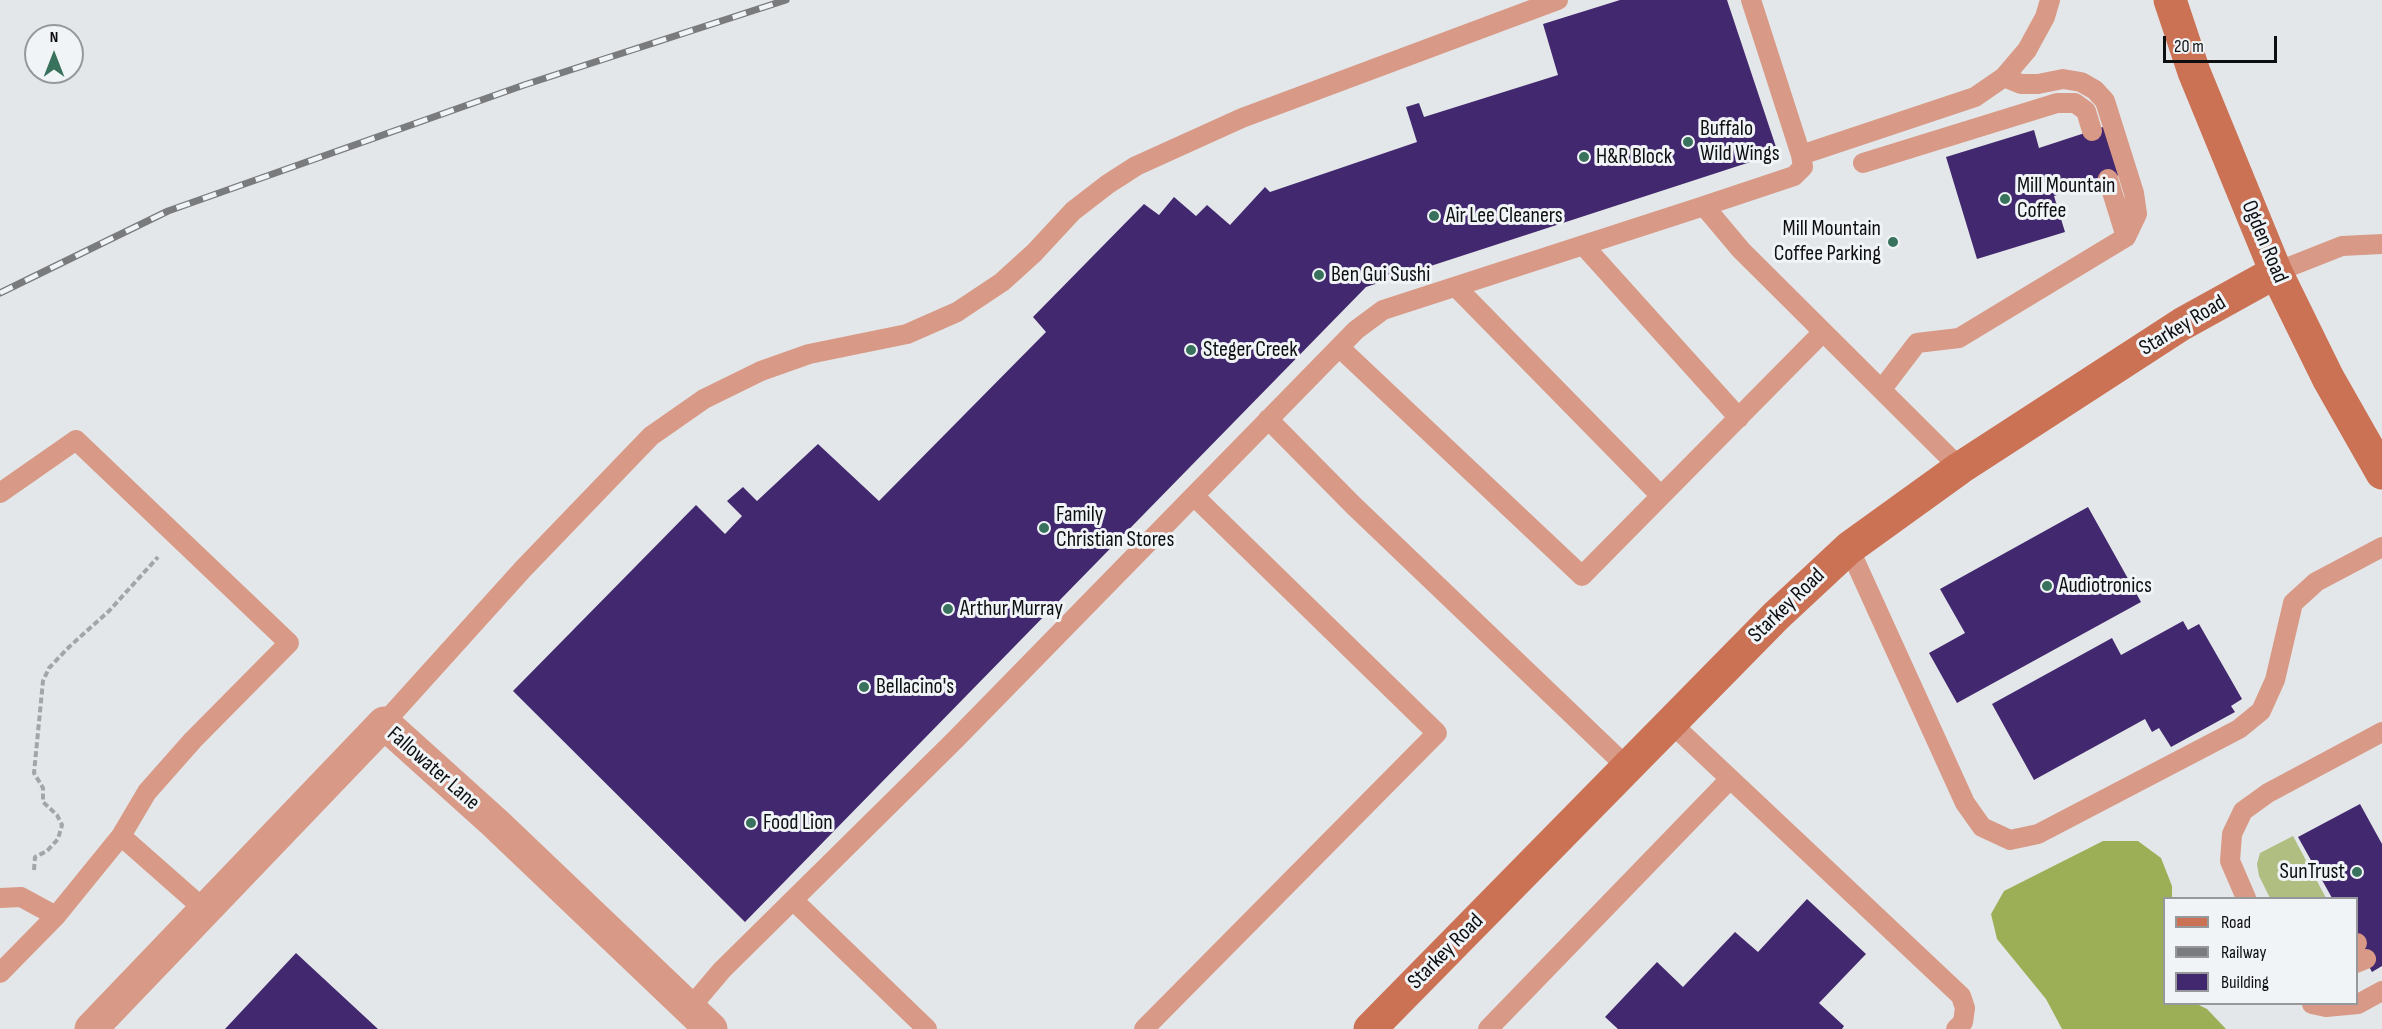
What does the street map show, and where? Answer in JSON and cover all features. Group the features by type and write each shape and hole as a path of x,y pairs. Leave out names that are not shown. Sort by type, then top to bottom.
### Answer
{"street":[{"name":"Ogden Road","path":"2170,0 2193,72 2276,272 2328,378 2382,473"},
{"name":"Starkey Road","path":"1370,1029 1776,616 1849,548 1960,468 2182,324 2276,272"},
{"name":"Fallowater Lane","path":"91,1029 384,723 495,824 700,1019"}],"lane":[{"path":"384,723 523,568 651,436 704,399 761,371 809,354 907,334 957,312 1002,282 1035,253 1073,211 1136,166 1242,118 1558,0"},
{"path":"700,1019 722,970 963,732 1356,330 1383,310 1794,176 1803,167 1801,155 1751,0"},
{"path":"1801,155 1976,98 2004,77 2027,50 2050,0"},
{"path":"1882,389 1917,343 1959,338 2126,237 2137,214 2134,193 2104,101 2095,90 2081,82 2063,79 2038,84 2021,84 2004,77"},
{"path":"1863,163 2057,103 2074,103 2086,111 2092,130"},
{"path":"2108,179 2126,237"},
{"path":"1704,206 1741,250 1960,468"},
{"path":"2276,272 2342,246 2382,244"},
{"path":"1584,246 1738,418"},
{"path":"1456,287 1661,496"},
{"path":"1340,347 1582,576 1823,332"},
{"path":"1268,419 1353,505 1628,768"},
{"path":"0,493 76,440 289,643 193,740 147,792 121,836 56,916 0,973"},
{"path":"1144,1029 1437,733 1194,496"},
{"path":"1849,548 1965,803 1982,827 2010,840 2038,834 2239,729 2261,711 2275,680 2293,603 2316,582 2382,547"},
{"path":"1671,723 1961,996 1965,1008 1963,1022 1956,1029"},
{"path":"2246,897 2230,861 2232,834 2243,811 2268,793 2382,732"},
{"path":"1488,1029 1730,779"},
{"path":"121,836 205,910"},
{"path":"0,898 21,897 56,916"},
{"path":"793,900 927,1029"},
{"path":"2358,1004 2382,991"},
{"path":"2317,1005 2326,1007 2347,1005"}],"path":[{"path":"21,897 35,868 35,856 47,851 58,839 62,825 57,814 43,802 43,789 34,773 43,681 49,668 109,611 178,537"}],"green space":[{"path":"2293,836 2325,897 2270,897 2259,876 2257,864 2260,853"},
{"path":"2103,841 2138,841 2161,858 2172,886 2172,897 2163,897 2163,1005 2199,1005 2207,1009 2226,1029 2062,1029 2046,999 1997,939 1991,914 2004,891"}],"building":[{"path":"1620,0 1727,0 1778,153 1366,287 745,922 513,691 696,505 725,534 742,516 727,501 743,487 757,501 818,444 879,501 1046,332 1033,317 1144,204 1159,215 1174,197 1196,216 1207,205 1230,225 1265,187 1270,192 1417,142 1406,107 1419,103 1424,117 1558,75 1543,24"},
{"path":"2106,126 2122,174 2054,196 2065,232 1977,259 1946,157 2034,130 2039,148"},
{"path":"2088,507 2141,602 1957,703 1929,653 1965,633 1940,589"},
{"path":"2183,621 2188,630 2199,624 2242,699 2231,706 2235,712 2171,747 2159,728 2152,732 2145,719 2034,780 1992,704 2112,638 2121,655"},
{"path":"2360,804 2382,844 2382,966 2372,972 2358,946 2358,897 2331,897 2298,837"},
{"path":"1807,899 1866,954 1819,1003 1844,1026 1842,1029 1618,1029 1605,1017 1657,962 1683,987 1735,932 1758,952"},
{"path":"296,953 378,1029 225,1029"}],"railway":[{"path":"0,293 168,211 524,85 786,0"}],"place":[{"name":"Buffalo Wild Wings","path":"1688,142"},
{"name":"H&R Block","path":"1584,157"},
{"name":"Mill Mountain Coffee","path":"2005,199"},
{"name":"Air Lee Cleaners","path":"1434,216"},
{"name":"Mill Mountain Coffee Parking","path":"1893,242"},
{"name":"Ben Gui Sushi","path":"1319,275"},
{"name":"Steger Creek","path":"1191,350"},
{"name":"Family Christian Stores","path":"1044,528"},
{"name":"Audiotronics","path":"2047,586"},
{"name":"Arthur Murray","path":"948,609"},
{"name":"Bellacino's","path":"864,687"},
{"name":"Food Lion","path":"751,823"},
{"name":"SunTrust","path":"2357,872"}]}
